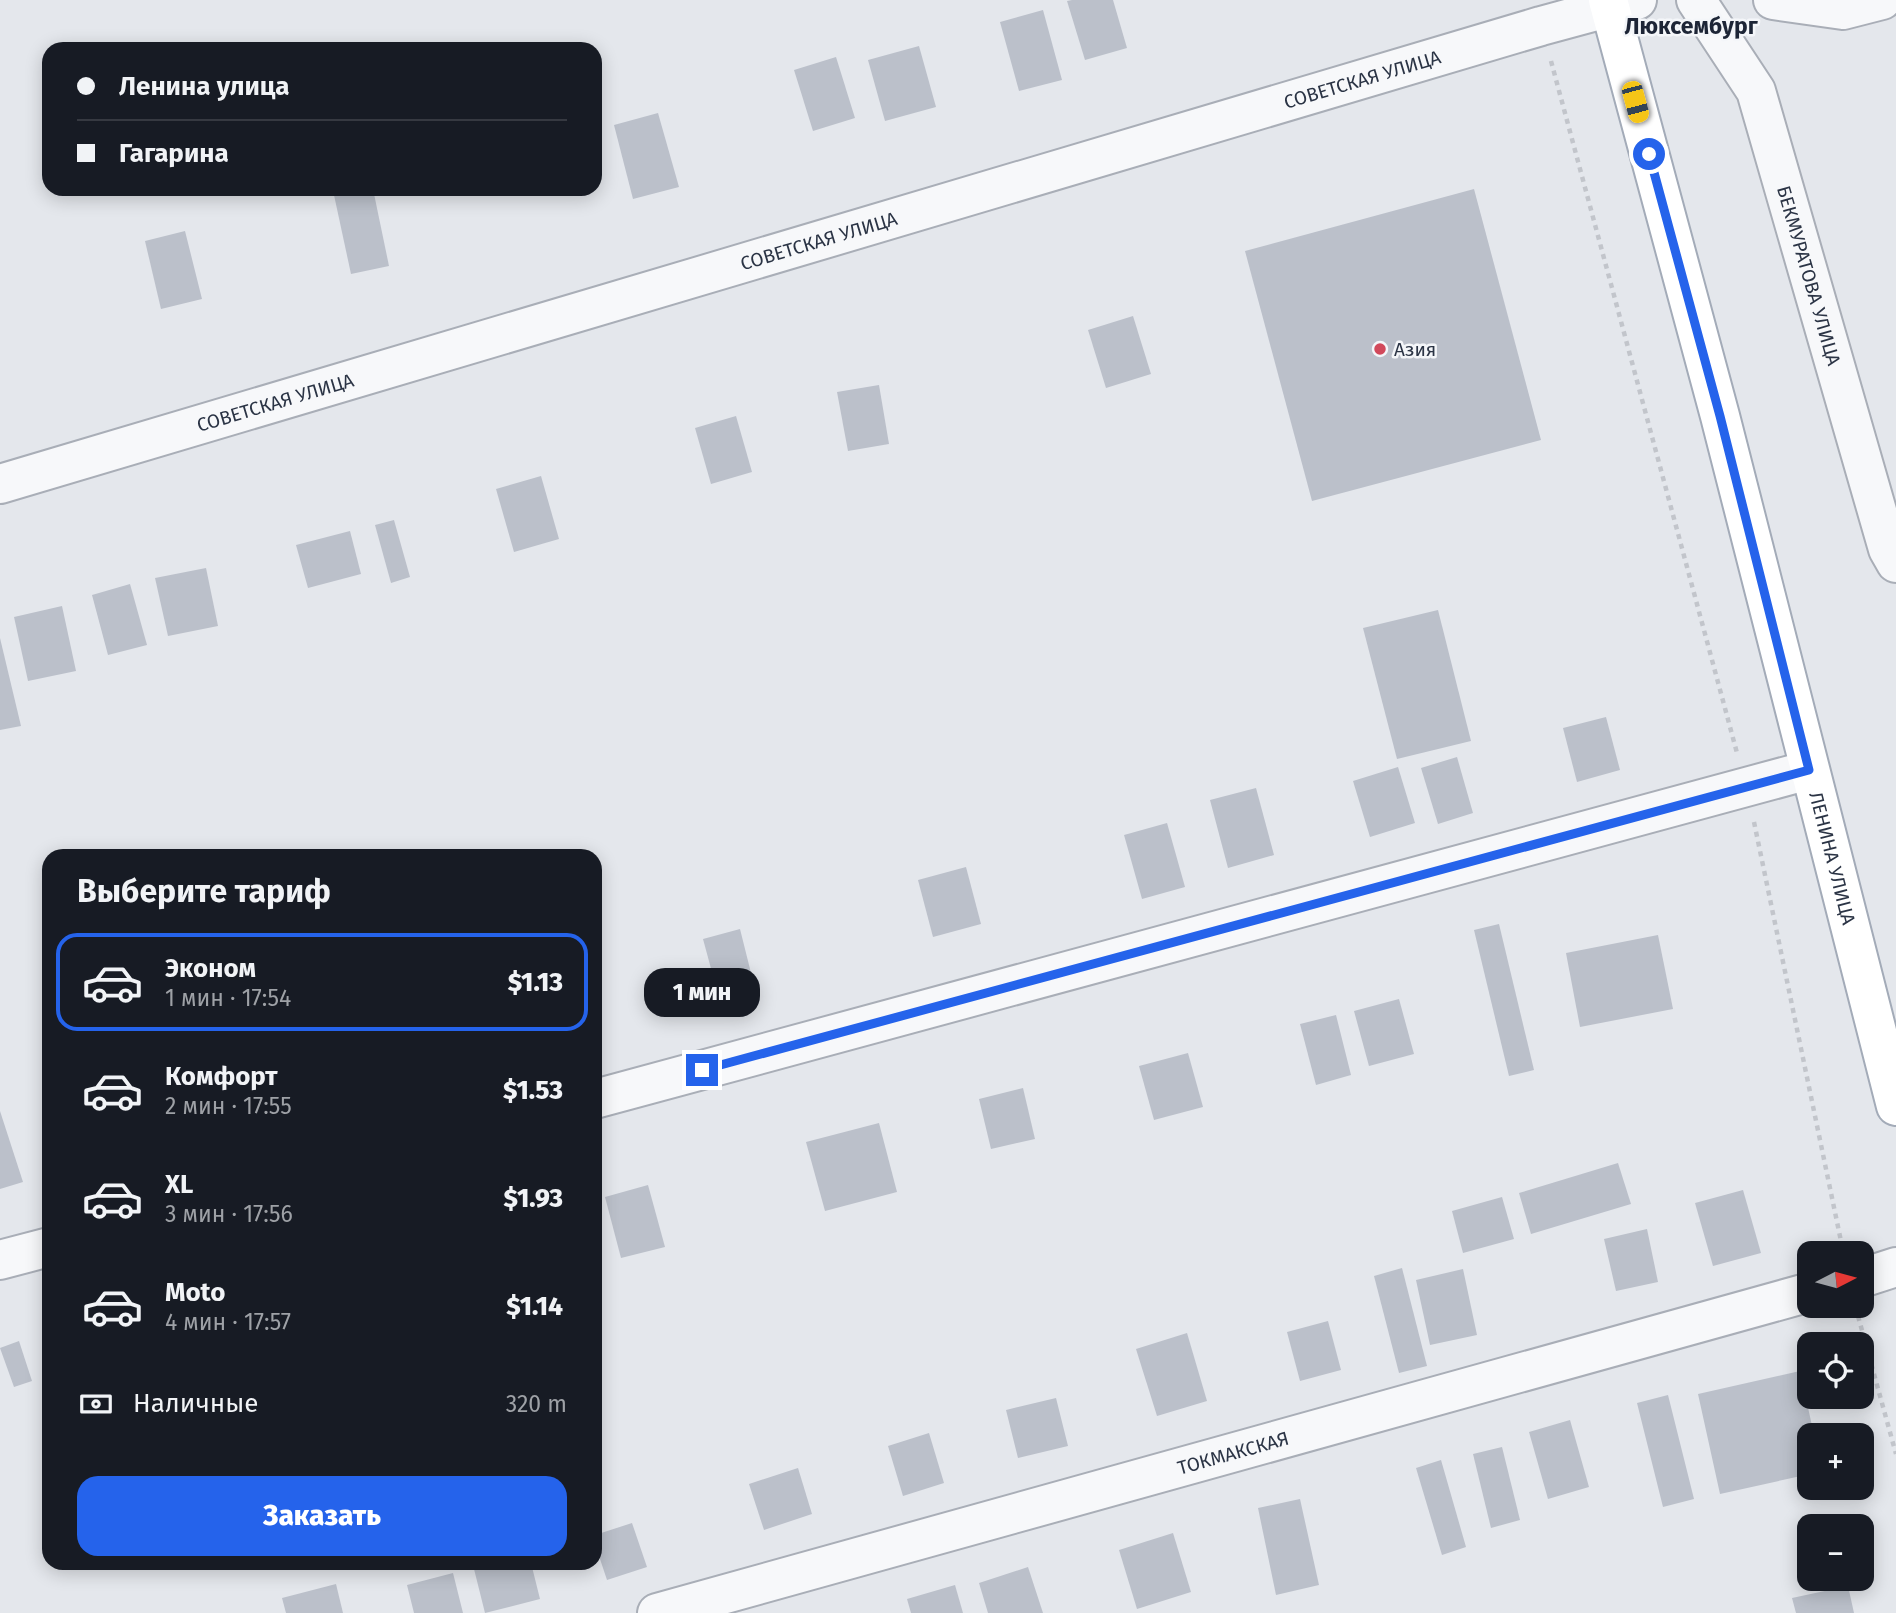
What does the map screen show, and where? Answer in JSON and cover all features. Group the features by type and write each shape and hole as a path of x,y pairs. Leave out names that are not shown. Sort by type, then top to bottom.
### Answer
{"main road":[{"name":"ЛЕНИНА УЛИЦА","path":"1618,2 1809,770 1896,1106"}],"street":[{"name":"БЕКМУРАТОВА УЛИЦА","path":"1696,0 1756,91 1888,550 1896,563"},
{"path":"1773,0 1843,9 1882,0"},
{"name":"СОВЕТСКАЯ УЛИЦА","path":"0,484 1618,2"},
{"path":"602,1097 1809,770"},
{"path":"0,1260 42,1249"},
{"path":"1874,1274 1896,1267"},
{"name":"ТОКМАКСКАЯ","path":"657,1613 1797,1296"}],"path":[{"path":"1541,26 1746,786 1841,1241"},
{"path":"1859,1318 1896,1454"}],"building":[{"path":"1113,0 1127,48 1085,60 1067,1"},
{"path":"1043,10 1062,80 1019,91 1000,22"},
{"path":"919,46 936,107 885,121 868,60"},
{"path":"836,57 855,118 813,131 794,70"},
{"path":"658,113 679,187 633,199 614,125"},
{"path":"1474,189 1541,440 1312,501 1245,251"},
{"path":"334,196 374,196 389,266 351,274"},
{"path":"185,231 202,299 161,309 145,241"},
{"path":"1133,316 1151,374 1106,388 1088,330"},
{"path":"879,385 889,444 848,451 837,392"},
{"path":"736,416 752,472 711,484 695,428"},
{"path":"541,476 559,539 514,552 496,489"},
{"path":"394,520 410,577 391,583 375,525"},
{"path":"350,531 361,574 308,588 296,545"},
{"path":"206,568 218,626 168,636 155,578"},
{"path":"130,584 147,645 108,655 92,595"},
{"path":"62,606 76,671 28,681 14,617"},
{"path":"1438,610 1471,741 1397,759 1363,628"},
{"path":"0,638 21,726 0,730"},
{"path":"1606,717 1620,770 1577,782 1563,728"},
{"path":"1457,757 1473,813 1438,824 1421,768"},
{"path":"1398,767 1415,823 1370,837 1353,781"},
{"path":"1256,788 1274,855 1228,868 1210,800"},
{"path":"1167,823 1185,887 1142,899 1124,835"},
{"path":"966,867 981,924 933,937 918,880"},
{"path":"1499,924 1534,1070 1509,1076 1474,930"},
{"path":"740,929 755,989 719,998 703,939"},
{"path":"1658,935 1673,1009 1580,1027 1566,953"},
{"path":"1399,999 1414,1054 1369,1066 1354,1011"},
{"path":"1336,1015 1351,1075 1316,1085 1300,1024"},
{"path":"1188,1053 1203,1107 1154,1120 1139,1066"},
{"path":"1023,1088 1035,1139 991,1149 979,1099"},
{"path":"0,1111 23,1182 0,1189"},
{"path":"879,1123 897,1192 825,1211 806,1142"},
{"path":"1618,1163 1631,1204 1531,1234 1519,1193"},
{"path":"648,1185 665,1247 621,1258 605,1197"},
{"path":"1743,1190 1761,1253 1713,1266 1695,1203"},
{"path":"1502,1197 1514,1239 1463,1253 1452,1211"},
{"path":"1647,1229 1658,1282 1616,1291 1604,1239"},
{"path":"1402,1268 1427,1366 1399,1373 1374,1276"},
{"path":"1463,1269 1477,1335 1430,1345 1416,1280"},
{"path":"1328,1321 1341,1370 1300,1381 1287,1332"},
{"path":"1187,1333 1207,1401 1157,1416 1136,1349"},
{"path":"19,1341 32,1381 14,1387 0,1348"},
{"path":"1797,1372 1797,1409 1808,1409 1811,1423 1797,1423 1797,1477 1720,1494 1698,1394"},
{"path":"1668,1395 1694,1499 1663,1507 1637,1403"},
{"path":"1056,1398 1068,1446 1018,1458 1006,1410"},
{"path":"1570,1420 1589,1487 1548,1499 1529,1432"},
{"path":"929,1433 944,1483 903,1496 888,1446"},
{"path":"1502,1447 1520,1520 1491,1528 1473,1454"},
{"path":"1441,1460 1466,1547 1442,1555 1416,1468"},
{"path":"798,1468 812,1514 764,1530 749,1484"},
{"path":"1300,1499 1319,1585 1276,1595 1258,1508"},
{"path":"632,1523 647,1567 607,1580 602,1565 602,1533"},
{"path":"1173,1533 1191,1592 1137,1609 1119,1550"},
{"path":"1028,1567 1043,1613 988,1613 979,1583"},
{"path":"474,1570 533,1570 540,1599 485,1613"},
{"path":"453,1573 463,1613 414,1613 407,1585"},
{"path":"336,1584 343,1613 286,1613 282,1598"},
{"path":"955,1585 963,1613 911,1613 907,1599"},
{"path":"1825,1591 1849,1591 1854,1613 1796,1613 1792,1598"}],"place":[{"name":"Азия","path":"1380,349"}],"district":[{"name":"Люксембург","path":"1691,26"}],"route":[{"path":"702,1070 1809,770 1720,416 1649,154"}]}
